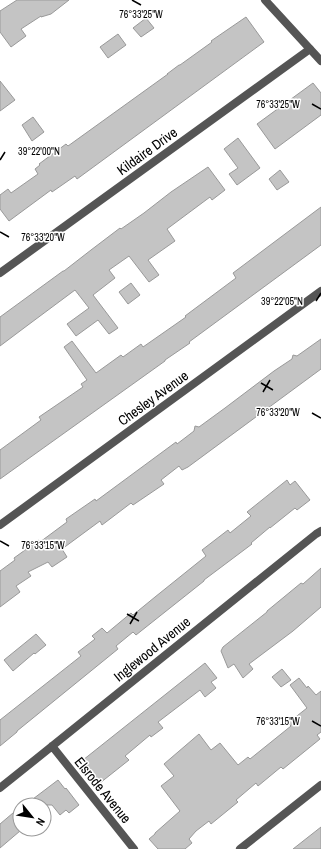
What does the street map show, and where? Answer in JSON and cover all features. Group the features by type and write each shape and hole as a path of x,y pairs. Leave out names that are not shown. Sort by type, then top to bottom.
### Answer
{"street":[{"path":"265,0 321,61"},
{"name":"Kildaire Drive","path":"0,273 310,49"},
{"name":"Chesley Avenue","path":"0,525 321,291"},
{"name":"Inglewood Avenue","path":"0,788 321,531"},
{"name":"Elsrode Avenue","path":"52,746 134,849"},
{"path":"240,849 321,785"}],"building":[{"path":"17,0 69,0 51,14 41,16 21,29 26,36 11,47 0,32 0,11"},
{"path":"246,17 264,42 77,179 75,176 52,192 51,190 9,221 0,209 0,195 8,189 11,193 38,174 35,169 40,165 39,164 66,144 68,146"},
{"path":"146,18 154,28 141,37 133,28"},
{"path":"118,34 126,45 108,58 100,47"},
{"path":"0,81 15,100 0,111"},
{"path":"313,83 321,93 321,115 275,149 257,124"},
{"path":"33,117 44,132 32,141 22,125"},
{"path":"238,138 260,168 237,185 229,174 238,168 224,149"},
{"path":"208,167 225,190 212,200 210,197 167,229 175,241 148,260 159,275 149,282 129,256 109,270 115,278 93,295 118,328 109,334 98,320 76,336 67,324 89,308 75,290 0,346 0,317 120,228 121,229"},
{"path":"280,170 289,182 277,190 269,179"},
{"path":"321,207 321,245 189,342 190,343 0,479 0,450 41,420 39,417 83,387 81,384 87,380 64,347 72,341 96,373 121,355 123,357 141,344 143,347 186,317 185,316 236,278 233,273"},
{"path":"131,283 140,295 128,304 119,292"},
{"path":"321,339 321,369 188,467 182,470 179,466 161,480 164,484 133,505 131,503 102,525 100,521 62,549 67,557 52,567 48,562 28,572 31,576 16,586 20,592 0,607 0,571 15,560 14,558 39,540 40,542 67,522 66,519 95,499 96,501 176,442 177,444 194,431 195,426 199,427 292,359 293,355 297,356"},
{"path":"287,480 290,485 295,481 310,500 297,510 295,508 270,527 251,543 252,544 204,580 136,635 133,632 116,646 118,649 0,746 0,720 81,656 78,652 95,639 92,636 102,628 107,633 131,613 133,615 206,556 202,550 228,530 230,533 251,516 247,512"},
{"path":"321,568 321,607 293,631 249,664 253,669 243,678 234,664 228,668 221,651 223,647"},
{"path":"36,634 46,645 13,671 4,660"},
{"path":"205,663 217,678 211,682 216,688 205,697 200,690 158,722 163,728 151,737 150,735 125,756 129,760 100,783 83,760"},
{"path":"282,669 291,680 281,687 272,677"},
{"path":"299,678 307,688 308,686 316,695 321,691 321,732 317,735 320,739 283,769 281,767 258,786 256,783 236,800 238,802 211,824 209,821 196,831 189,839 192,843 185,849 158,849 149,839 180,811 161,786 174,776 164,764 199,734 211,750 220,743 238,765 248,757 250,759 291,726 288,723 307,708 290,685"},
{"path":"58,780 79,805 69,813 66,810 60,815 52,805 52,797 36,797"},
{"path":"12,814 13,837 0,848 0,824"},
{"path":"321,827 321,849 293,849"}]}
